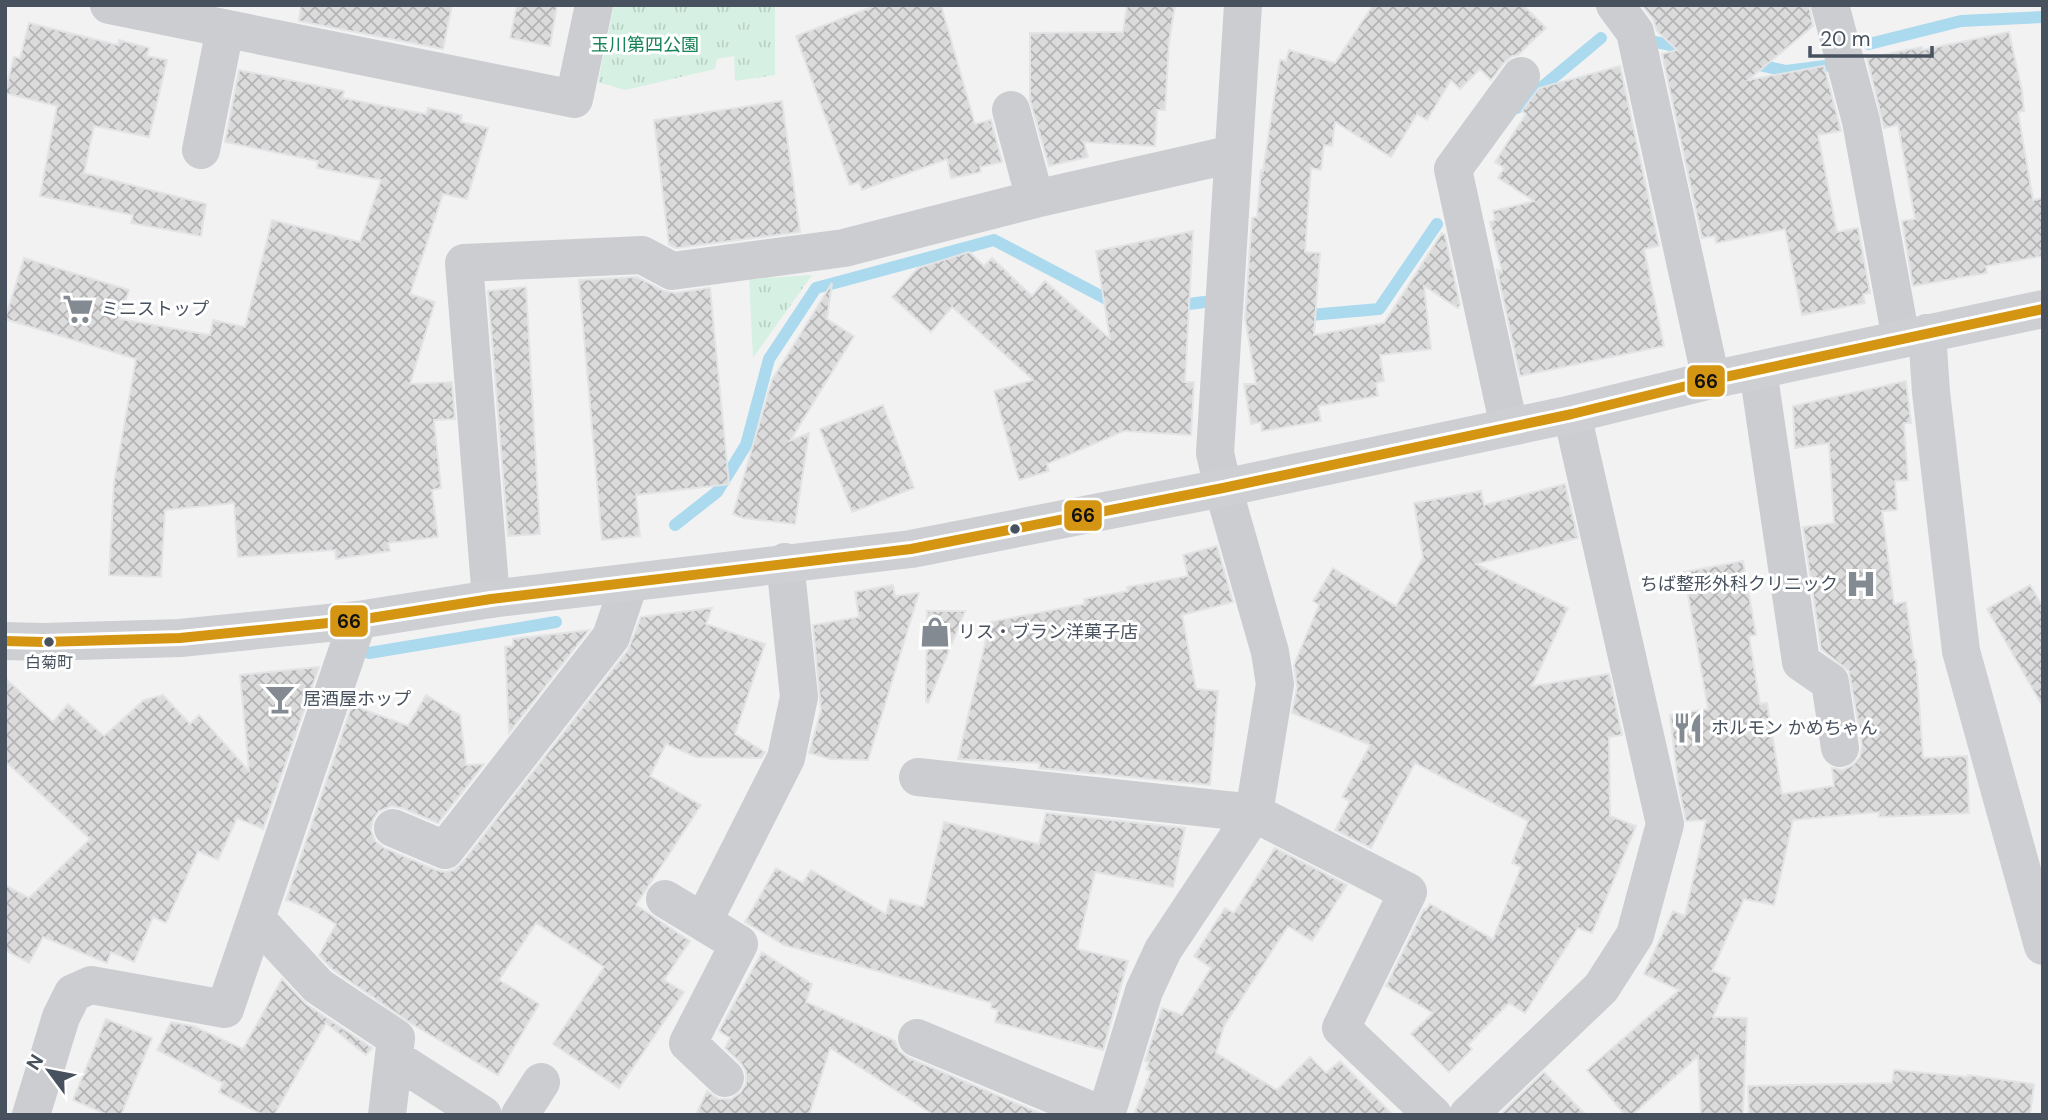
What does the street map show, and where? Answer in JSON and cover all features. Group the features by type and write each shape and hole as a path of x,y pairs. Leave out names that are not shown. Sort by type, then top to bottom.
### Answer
{"street":[{"path":"109,5 574,99 594,5"},
{"path":"917,1038 1104,1115 1144,991 1163,950 1254,813 1275,684 1270,652 1215,453 1243,5"},
{"path":"1615,5 1635,32 1711,380"},
{"path":"1830,5 1914,336 1931,392 1961,651 2043,946"},
{"path":"201,150 225,29"},
{"path":"1509,427 1453,169 1521,76"},
{"path":"1011,110 1035,199"},
{"path":"491,599 464,262 642,255 671,271 844,248 1035,199 1233,154"},
{"path":"5,640 44,642 180,638 358,620 491,599 911,549 1223,488 1572,414 1711,380 2043,309"},
{"path":"1758,370 1801,662 1829,682 1840,748"},
{"path":"1468,1115 1601,988 1635,935 1665,824 1572,414"},
{"path":"703,922 786,758 799,697 785,562"},
{"path":"393,828 445,850 611,637 629,584"},
{"path":"32,1115 61,1017 74,993 90,985 225,1009 358,620"},
{"path":"918,777 1254,813 1408,892 1341,1028 1433,1115"},
{"path":"665,899 739,944 688,1043 725,1077"},
{"path":"257,920 318,986 396,1038 387,1115"},
{"path":"394,1058 482,1115"},
{"path":"520,1115 541,1082"}],"green space":[{"name":"玉川第四公園","path":"614,5 775,5 775,75 735,81 734,56 717,59 715,69 625,90 598,82"},
{"path":"812,275 753,358 749,279"}],"building":[{"path":"301,5 452,5 443,49 299,21"},
{"path":"517,5 557,5 550,46 510,38"},
{"path":"877,5 941,5 975,124 991,120 1002,162 980,167 981,172 951,178 947,159 862,190 859,182 850,185 796,36"},
{"path":"1127,5 1175,5 1169,42 1165,110 1157,110 1155,146 1084,142 1088,157 1049,166 1030,100 1030,33 1123,32"},
{"path":"1373,5 1523,5 1546,28 1518,55 1512,56 1504,63 1491,80 1480,69 1460,89 1451,80 1427,120 1417,114 1391,157 1335,122 1332,146 1324,145 1321,170 1311,168 1305,252 1320,253 1314,335 1384,323 1442,233 1445,235 1460,305 1458,308 1424,286 1431,349 1380,355 1384,381 1376,383 1378,396 1318,406 1321,421 1262,431 1261,422 1251,424 1244,384 1256,384 1245,318 1252,218 1257,217 1261,170 1263,171 1280,60 1286,61 1289,50 1335,63"},
{"path":"1642,5 1809,5 1813,26 1748,80 1824,66 1841,131 1818,135 1837,232 1858,228 1870,293 1863,294 1865,303 1802,315 1785,229 1716,243 1715,236 1702,238 1662,54 1677,50 1657,31 1653,19"},
{"path":"29,23 118,45 119,40 149,48 147,56 167,60 149,137 94,126 84,173 206,204 201,236 131,223 133,215 40,196 57,106 5,93 14,57 20,58"},
{"path":"2009,32 2022,91 2024,111 2018,112 2033,200 2043,198 2043,256 1986,266 1987,273 1913,286 1902,221 1915,219 1898,125 1884,128 1867,58"},
{"path":"1620,66 1659,246 1644,249 1664,346 1520,376 1497,270 1502,272 1490,222 1495,220 1493,211 1534,201 1498,178 1504,168 1495,162 1526,114 1522,111 1539,88"},
{"path":"239,70 344,91 342,98 426,114 428,108 462,115 461,122 488,128 467,199 443,194 410,294 435,302 410,384 452,382 455,419 434,420 441,488 432,490 438,537 388,543 390,551 336,559 335,550 238,557 234,503 165,510 161,577 109,575 114,482 136,359 5,319 24,258 129,290 120,319 210,335 213,320 245,327 272,220 360,242 381,180 317,168 318,161 225,142"},
{"path":"782,101 800,232 676,248 669,245 654,120"},
{"path":"1193,231 1185,382 1194,382 1191,435 1124,431 1047,464 1049,471 1019,480 994,391 1033,380 952,307 931,332 892,297 918,268 969,252 984,266 992,258 1032,296 1045,281 1110,339 1096,251"},
{"path":"637,277 674,293 710,288 729,484 636,495 640,536 602,540 579,280"},
{"path":"832,283 827,319 854,336 790,441 809,433 795,524 743,518 733,514 772,380"},
{"path":"526,287 540,534 508,536 488,291"},
{"path":"1906,381 1911,423 1904,423 1908,480 1895,481 1897,510 1882,511 1894,604 1906,602 1916,660 1923,758 1967,756 1969,813 1879,817 1879,812 1793,820 1774,905 1744,899 1712,971 1730,978 1713,1017 1747,1018 1743,1115 1701,1115 1698,1056 1632,1115 1625,1115 1587,1070 1679,990 1644,974 1673,911 1685,916 1706,820 1686,821 1678,783 1670,715 1708,709 1684,572 1743,561 1756,635 1749,636 1760,704 1767,703 1782,794 1834,786 1832,768 1843,770 1853,765 1860,757 1862,745 1849,671 1821,649 1803,527 1834,523 1829,443 1795,448 1793,406"},
{"path":"883,405 914,488 852,512 820,429"},
{"path":"1565,484 1578,538 1476,564 1568,608 1532,686 1609,674 1622,735 1609,737 1610,816 1636,826 1592,933 1578,928 1525,1013 1509,1003 1468,1045 1472,1049 1449,1072 1411,1034 1433,1013 1386,986 1424,909 1430,904 1493,939 1521,867 1512,863 1528,821 1415,763 1371,848 1335,830 1350,801 1342,797 1370,745 1292,713 1297,687 1294,665 1319,605 1313,601 1333,568 1396,606 1423,558 1414,503 1481,491 1484,505"},
{"path":"1217,546 1233,602 1182,615 1196,689 1218,691 1210,785 1039,768 1040,763 958,759 990,622 1085,604 1084,599 1128,591 1127,587 1188,576 1183,555"},
{"path":"893,585 895,596 919,593 868,760 831,759 809,753 821,710 813,625 859,617 855,592"},
{"path":"2030,585 2043,607 2043,707 1987,609"},
{"path":"712,608 706,624 765,644 735,734 765,752 761,758 696,757 666,744 650,776 701,805 636,905 690,941 664,980 684,992 619,1088 553,1044 604,967 536,923 499,980 539,1004 498,1075 412,1024 332,969 319,955 336,924 307,907 286,900 352,705 408,726 426,695 460,715 466,765 484,764 438,823 391,806 379,811 373,819 371,830 375,841 384,848 436,870 454,870 628,650 641,617"},
{"path":"927,611 965,611 928,703 926,702"},
{"path":"589,630 509,733 505,647 513,646 513,639"},
{"path":"319,667 263,829 237,818 218,860 198,851 166,923 153,917 134,962 111,952 107,963 43,937 29,963 5,950 5,885 29,898 90,839 5,761 5,678 53,722 68,704 104,736 144,700 163,695 190,724 199,715 249,771 240,675"},
{"path":"1046,813 1185,828 1173,887 1095,872 1077,949 1128,961 1103,1050 995,1022 998,1010 991,1008 992,1003 784,945 745,922 776,868 803,883 811,870 886,914 890,899 924,907 944,822 1039,844"},
{"path":"1275,848 1347,885 1312,941 1288,926 1224,1026 1216,1053 1277,1090 1310,1057 1326,1073 1340,1061 1393,1115 1134,1115 1151,1071 1146,1069 1149,1062 1145,1061 1162,1008 1182,1015 1211,968 1194,956 1225,908 1234,913"},
{"path":"762,952 812,984 806,1002 895,1041 899,1051 909,1058 1044,1115 934,1115 830,1048 809,1115 696,1115 707,1091 719,1099 731,1099 740,1093 746,1084 746,1071 725,1048 730,1038 719,1031"},
{"path":"282,979 306,1004 372,1048 366,1055 326,1023 274,1115 263,1115 219,1092 223,1083 157,1050 171,1022 193,1026 243,1049"},
{"path":"106,1019 152,1038 121,1115 108,1115 73,1100"},
{"path":"1894,1070 1968,1075 2034,1084 2030,1115 1749,1115 1748,1086 1892,1083"},
{"path":"1544,1072 1586,1115 1500,1115"}],"waterway":[{"path":"1869,44 1961,21 2043,17"},
{"path":"1517,108 1601,38"},
{"path":"1651,41 1688,49"},
{"path":"1750,63 1786,71 1825,66"},
{"path":"1299,316 1379,309 1437,224"},
{"path":"675,525 717,492 746,445 769,359 816,288 994,240 1116,304"},
{"path":"1174,306 1204,302"},
{"path":"369,653 556,622"}],"transit line":[{"name":"66","path":"5,641 180,638 358,620 491,599 911,549 1223,488 1572,414 1711,380 2043,309"}],"place":[{"name":"ミニストップ","path":"78,309"},
{"name":"ちば整形外科クリニック","path":"1861,584"},
{"name":"リス・ブラン洋菓子店","path":"935,632"},
{"name":"白菊町","path":"49,642"},
{"name":"居酒屋ホップ","path":"280,699"},
{"name":"ホルモン かめちゃん","path":"1688,728"}]}
